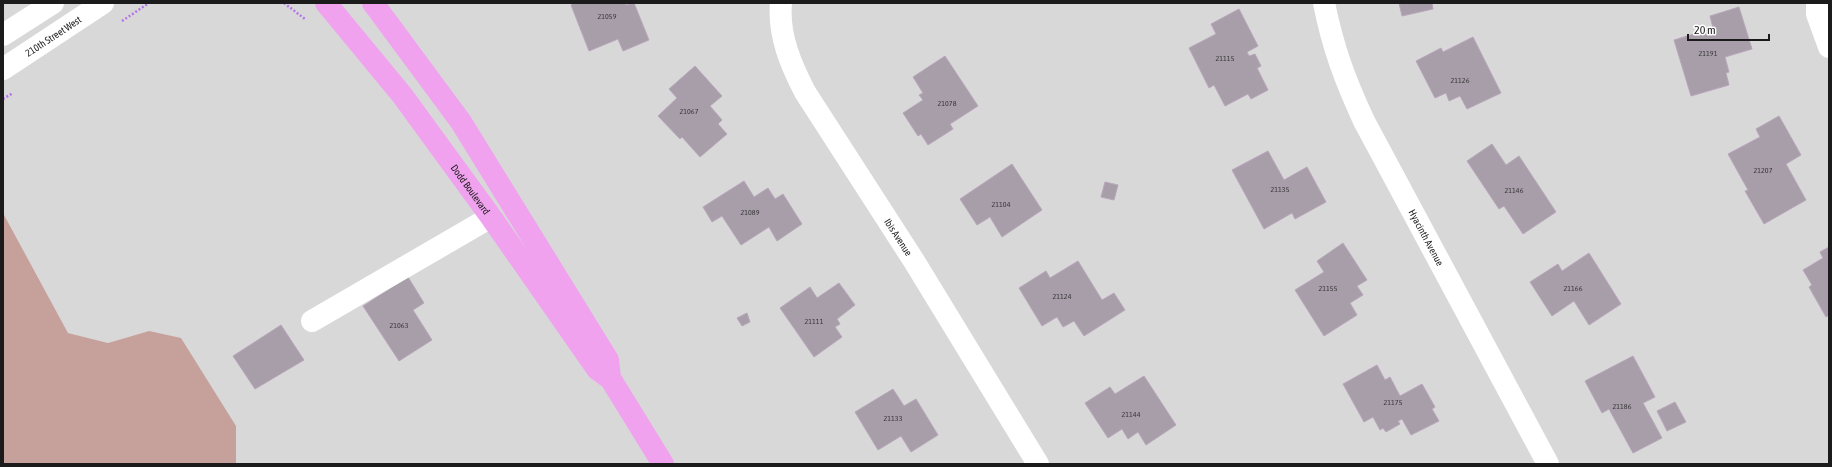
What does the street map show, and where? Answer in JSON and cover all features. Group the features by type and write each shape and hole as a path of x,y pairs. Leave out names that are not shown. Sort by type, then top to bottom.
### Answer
{"main road":[{"name":"Dodd Boulevard","path":"326,3 402,96 491,217 596,369 610,378"},
{"name":"Dodd Boulevard","path":"373,3 461,122 513,204 608,360 610,378 663,464"}],"street":[{"path":"3,35 52,3"},
{"name":"210th Street West","path":"3,69 103,3"},
{"name":"Ibis Avenue","path":"781,3 783,37 791,65 805,92 918,268 1038,464"},
{"name":"Hyacinth Avenue","path":"1324,3 1332,39 1345,80 1364,121 1548,464"},
{"path":"1817,3 1817,14 1829,47"},
{"path":"312,322 491,217"}],"path":[{"path":"284,3 310,23"}],"shaded area":[{"path":"3,3 1829,3 1829,464 236,464 236,426 149,331 108,343 68,333 3,213"},
{"path":"3,213 68,333 108,343 149,331 181,338 236,426 236,464 3,464"}],"building":[{"path":"573,3 625,3 626,5 634,3 649,40 623,51 618,39 589,51 571,5"},
{"path":"1399,3 1432,3 1433,9 1402,16"},
{"path":"1739,7 1752,49 1725,57 1729,72 1726,73 1729,85 1691,96 1674,40 1713,28 1710,16"},
{"path":"1239,9 1258,46 1247,52 1249,56 1255,54 1261,66 1257,68 1268,90 1251,99 1248,94 1225,106 1214,85 1209,88 1189,48 1216,34 1211,24"},
{"path":"1473,37 1501,93 1467,109 1460,96 1449,101 1446,93 1435,98 1416,61 1441,48 1443,52"},
{"path":"945,56 978,106 950,124 953,129 928,145 921,134 918,136 903,113 923,100 919,95 923,93 913,77"},
{"path":"695,66 722,96 710,106 722,120 718,124 727,134 700,157 682,137 680,139 658,116 677,98 669,89"},
{"path":"1779,116 1801,155 1786,164 1806,200 1764,224 1745,191 1748,190 1728,154 1760,137 1756,129"},
{"path":"1492,144 1506,165 1519,156 1556,212 1523,234 1504,206 1499,209 1467,161"},
{"path":"1268,151 1284,180 1307,167 1326,202 1295,219 1292,213 1264,229 1232,170"},
{"path":"1012,164 1042,210 1002,237 990,217 977,225 960,199"},
{"path":"744,181 754,197 768,188 775,199 783,194 802,224 777,241 769,227 741,245 722,216 712,222 703,207"},
{"path":"1105,182 1118,185 1114,200 1101,197"},
{"path":"1343,243 1367,280 1357,286 1363,295 1350,303 1357,315 1324,336 1295,290 1324,272 1317,261"},
{"path":"1829,247 1829,315 1826,317 1809,287 1812,285 1803,270 1823,258 1820,252"},
{"path":"1589,253 1621,304 1589,325 1574,301 1552,316 1530,282 1558,264 1562,271"},
{"path":"1078,261 1102,300 1114,293 1125,310 1084,336 1074,321 1063,327 1057,317 1042,326 1019,288 1046,271 1050,278"},
{"path":"408,277 424,303 413,310 432,340 399,361 363,306"},
{"path":"839,283 855,305 837,319 840,324 835,327 842,337 814,357 780,308 810,287 817,298"},
{"path":"747,313 750,322 742,326 737,318"},
{"path":"281,325 304,360 255,389 233,356"},
{"path":"1633,356 1655,397 1643,403 1662,438 1633,453 1609,409 1602,413 1585,381"},
{"path":"1377,365 1385,380 1390,377 1400,396 1422,384 1435,407 1432,409 1439,421 1411,435 1402,419 1398,421 1400,424 1386,432 1383,428 1380,430 1373,417 1364,422 1343,384"},
{"path":"1144,376 1176,425 1146,445 1138,432 1128,439 1122,429 1108,438 1085,403 1110,387 1115,394"},
{"path":"893,389 904,406 916,399 938,435 911,452 901,436 878,450 855,412"},
{"path":"1675,402 1686,422 1667,431 1657,411"}]}
